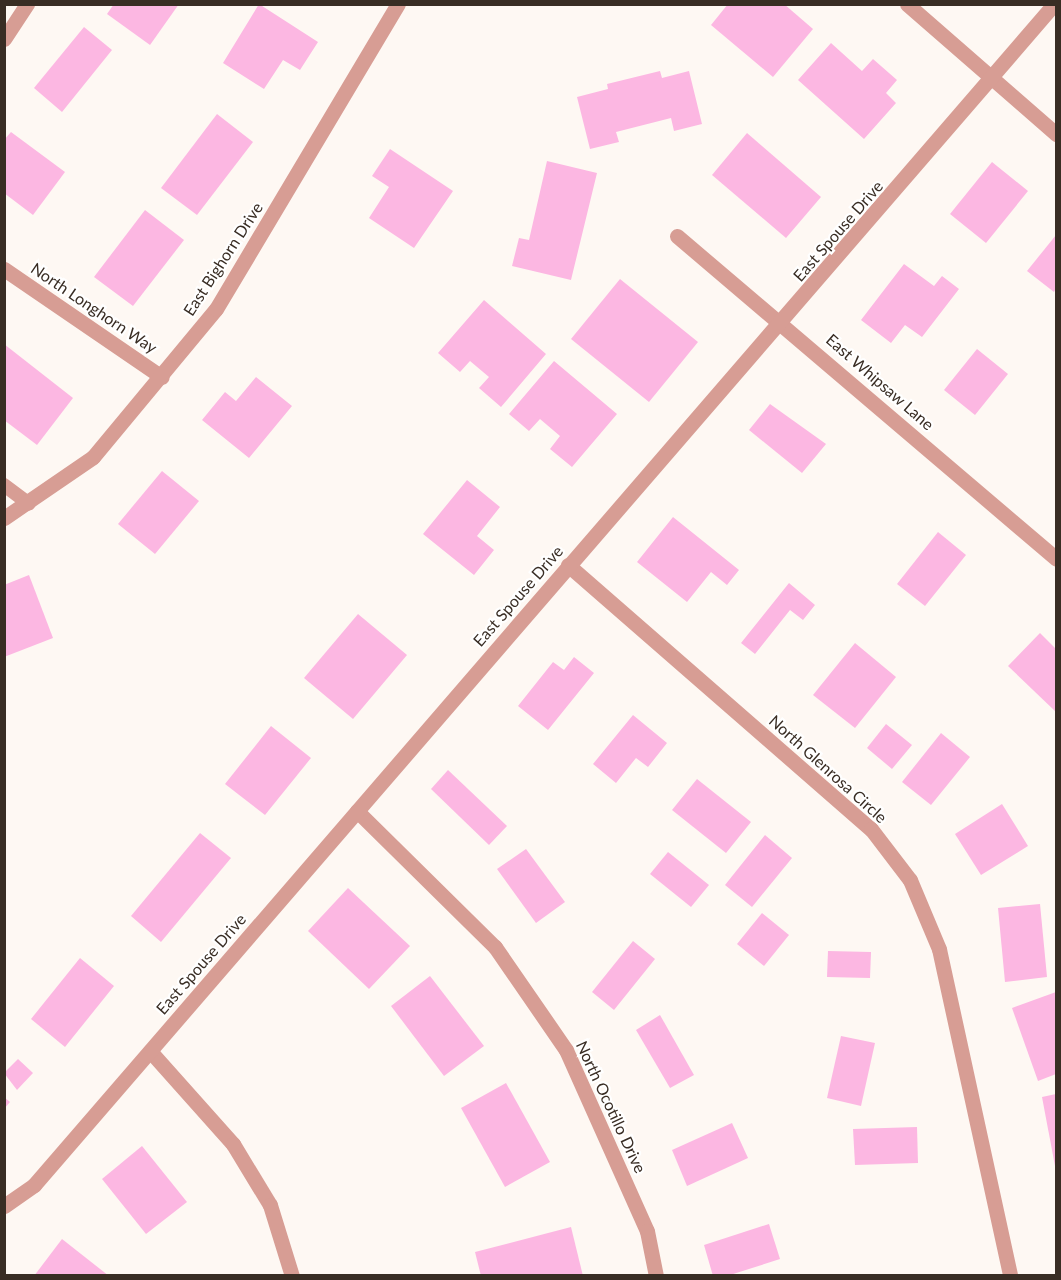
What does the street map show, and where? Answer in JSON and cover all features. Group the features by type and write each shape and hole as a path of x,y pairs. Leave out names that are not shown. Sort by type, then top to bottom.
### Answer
{"street":[{"path":"4,39 27,4"},
{"name":"East Bighorn Drive","path":"4,518 29,504 93,457 162,377 216,309 398,4"},
{"path":"907,4 1056,134"},
{"name":"East Spouse Drive","path":"4,1206 34,1185 568,565 783,322 1054,4"},
{"name":"East Whipsaw Lane","path":"677,236 783,322 1056,559"},
{"name":"North Longhorn Way","path":"4,269 162,377"},
{"name":"North Glenrosa Circle","path":"568,565 871,829 910,880 939,949 1010,1275"},
{"name":"North Ocotillo Drive","path":"357,811 495,947 566,1050 648,1231 656,1275"},
{"path":"150,1051 233,1144 270,1205 292,1275"}],"lane":[{"path":"4,485 29,504"}],"building":[{"path":"114,4 179,4 150,45 107,14"},
{"path":"259,4 318,42 300,70 283,60 264,89 223,63"},
{"path":"728,4 784,4 813,29 773,77 711,25"},
{"path":"84,27 112,50 62,112 34,88"},
{"path":"831,43 862,71 873,59 897,80 886,93 896,103 864,139 798,80"},
{"path":"660,71 662,78 689,71 702,124 674,131 671,118 616,132 619,142 590,149 577,97 608,89 607,84"},
{"path":"217,114 253,142 197,215 161,188"},
{"path":"11,132 65,172 33,215 4,193 4,140"},
{"path":"747,133 821,197 786,238 712,175"},
{"path":"390,149 453,191 414,248 369,218 389,187 372,176"},
{"path":"547,161 597,173 571,280 512,266 519,238 529,240"},
{"path":"992,162 1028,191 986,243 950,214"},
{"path":"145,210 184,240 133,306 94,277"},
{"path":"1056,235 1056,288 1054,292 1027,271"},
{"path":"904,264 934,286 942,276 959,289 922,337 905,325 891,343 861,320"},
{"path":"620,279 698,342 649,402 571,339"},
{"path":"484,300 546,354 501,407 479,388 489,377 470,361 460,372 438,353"},
{"path":"4,344 73,398 37,445 4,420"},
{"path":"977,349 1008,374 975,415 944,390"},
{"path":"554,361 617,414 572,467 550,449 560,436 540,419 529,431 509,414"},
{"path":"256,377 292,406 249,458 202,420 225,392 236,401"},
{"path":"770,404 826,444 802,473 749,430"},
{"path":"162,471 199,501 155,554 118,524"},
{"path":"467,480 500,507 477,536 494,550 474,575 423,534"},
{"path":"673,517 739,570 727,585 711,572 687,602 637,562"},
{"path":"938,532 966,555 925,606 897,584"},
{"path":"29,575 53,638 4,657 4,585"},
{"path":"789,583 815,605 803,620 790,610 755,654 741,643"},
{"path":"358,614 407,655 353,719 304,678"},
{"path":"1040,633 1056,649 1056,712 1008,666"},
{"path":"855,643 896,677 855,728 813,695"},
{"path":"574,657 594,673 548,730 518,706 553,662 564,670"},
{"path":"633,715 667,743 648,767 636,758 616,783 593,764"},
{"path":"886,724 912,745 892,769 867,748"},
{"path":"271,726 311,758 265,815 225,784"},
{"path":"941,733 970,757 931,805 902,782"},
{"path":"448,770 507,826 489,845 431,789"},
{"path":"697,779 751,822 726,853 672,810"},
{"path":"1002,804 1028,846 981,875 955,834"},
{"path":"200,833 231,858 161,942 131,916"},
{"path":"765,835 792,858 752,907 725,885"},
{"path":"526,849 565,902 536,923 497,869"},
{"path":"668,852 709,885 691,907 650,874"},
{"path":"348,888 410,946 369,989 308,931"},
{"path":"1040,904 1047,977 1005,982 998,908"},
{"path":"762,913 789,935 764,966 737,944"},
{"path":"633,941 655,959 614,1010 592,992"},
{"path":"828,951 871,952 870,978 827,977"},
{"path":"80,958 114,986 65,1047 31,1019"},
{"path":"430,976 484,1046 444,1076 391,1006"},
{"path":"1056,992 1056,1074 1038,1081 1012,1008"},
{"path":"660,1015 694,1075 670,1088 636,1030"},
{"path":"841,1036 875,1043 861,1106 827,1098"},
{"path":"18,1059 33,1073 17,1090 4,1073"},
{"path":"506,1083 550,1162 505,1187 461,1108"},
{"path":"1056,1094 1056,1166 1055,1166 1042,1097"},
{"path":"4,1097 10,1102 4,1109"},
{"path":"732,1123 748,1158 687,1186 672,1150"},
{"path":"917,1127 918,1163 855,1165 853,1129"},
{"path":"142,1146 187,1202 146,1234 102,1179"},
{"path":"769,1224 780,1259 727,1276 713,1276 704,1245"},
{"path":"571,1227 583,1276 481,1276 475,1252"},
{"path":"62,1239 109,1276 34,1276"}]}
